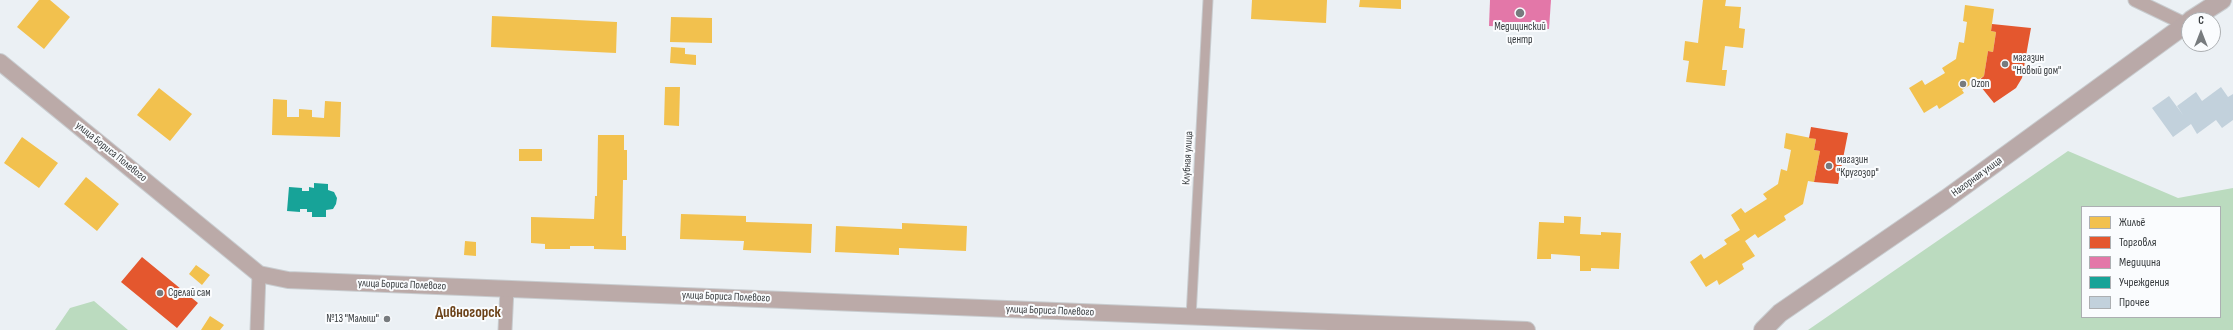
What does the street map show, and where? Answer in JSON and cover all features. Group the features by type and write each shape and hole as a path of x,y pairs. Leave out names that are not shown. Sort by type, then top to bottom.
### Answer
{"main road":[{"name":"Нагорная улица","path":"2204,12 2222,0"},
{"name":"Нагорная улица","path":"1763,330 1780,313 1946,199 2181,28"}],"street":[{"name":"Клубная улица","path":"1191,317 1208,0"},
{"path":"2135,0 2181,19"},
{"name":"улица Бориса Полевого","path":"0,62 259,274 288,280 1527,330"},
{"path":"257,330 259,274"},
{"path":"505,330 507,289"}],"green space":[{"path":"2068,151 2178,198 2233,188 2233,330 1808,330"},
{"path":"94,301 128,330 55,330 70,308"}],"building: Жильё":[{"path":"39,0 50,0 70,17 44,49 17,27"},
{"path":"1252,0 1327,0 1326,23 1251,19"},
{"path":"1360,0 1401,0 1401,9 1359,7"},
{"path":"1703,0 1726,0 1725,6 1741,7 1739,28 1745,29 1743,48 1725,46 1722,70 1727,70 1725,86 1686,82 1689,61 1683,60 1685,41 1698,43"},
{"path":"1965,5 1994,9 1991,31 1996,32 1993,52 1988,51 1984,76 1962,90 1964,93 1939,109 1937,105 1924,113 1909,88 1922,80 1925,85 1945,73 1942,68 1956,59 1959,42 1964,43 1967,22 1963,21"},
{"path":"492,16 617,22 616,53 491,47"},
{"path":"671,17 712,18 712,43 670,42"},
{"path":"671,47 685,48 685,54 696,55 696,65 670,63"},
{"path":"665,87 680,87 679,126 664,125"},
{"path":"159,88 192,114 170,141 137,115"},
{"path":"273,99 287,100 287,117 299,117 299,109 312,110 312,117 324,118 325,101 341,102 340,137 272,135"},
{"path":"1786,133 1816,139 1814,150 1820,151 1814,182 1808,181 1803,204 1784,216 1786,220 1758,238 1755,234 1745,241 1755,256 1742,264 1744,269 1719,285 1717,280 1706,287 1690,262 1701,254 1704,259 1727,244 1724,240 1740,230 1731,215 1741,208 1745,213 1767,199 1763,194 1778,184 1781,169 1787,171 1791,150 1784,148"},
{"path":"598,135 624,135 624,150 627,150 627,180 623,180 622,236 626,236 626,250 594,249 594,246 570,246 570,249 545,249 545,244 531,243 531,217 594,219 595,196 597,196"},
{"path":"22,137 58,163 39,188 4,163"},
{"path":"519,149 542,149 542,161 519,161"},
{"path":"86,177 119,204 97,231 64,204"},
{"path":"681,214 746,216 746,222 812,224 811,253 743,250 744,241 680,239"},
{"path":"1564,216 1581,217 1580,234 1601,235 1601,232 1621,233 1619,269 1591,268 1591,271 1580,271 1580,256 1551,254 1551,259 1537,259 1539,222 1564,223"},
{"path":"902,223 967,226 966,251 899,248 899,255 835,252 836,226 902,229"},
{"path":"465,241 476,242 476,256 464,255"},
{"path":"196,265 210,275 202,285 189,274"},
{"path":"210,316 224,325 220,330 201,330"}],"building: Торговля":[{"name":"магазин \"Новый дом\"","path":"1992,24 2031,28 2022,78 2016,88 1994,103 1977,82 1984,76 1988,51 1993,52 1996,32 1991,31"},
{"name":"магазин \"Кругозор\"","path":"1811,127 1848,133 1838,184 1814,182 1820,151 1814,150 1816,139 1809,138"},
{"name":"Сделай сам","path":"142,257 198,303 177,328 121,282"}],"building: Медицина":[{"name":"Медицинский центр","path":"1490,0 1551,0 1549,29 1489,26"}],"building: Учреждения":[{"path":"314,183 328,184 328,190 334,192 337,198 333,209 326,210 326,217 312,217 312,212 307,212 307,209 300,209 300,212 287,211 289,187 302,188 302,191 309,191 309,187 314,188"}],"building: Прочее":[{"path":"2221,87 2228,97 2233,94 2233,120 2222,128 2216,120 2197,134 2191,124 2173,137 2152,108 2169,96 2183,115 2177,106 2196,92 2202,101"}],"place":[{"name":"Медицинский центр","path":"1520,13"},
{"name":"магазин \"Новый дом\"","path":"2005,64"},
{"name":"Ozon","path":"1963,84"},
{"name":"магазин \"Кругозор\"","path":"1829,166"},
{"name":"Сделай сам","path":"160,293"},
{"name":"№13 \"Малыш\"","path":"387,319"}],"district":[{"name":"Дивногорск","path":"468,313"}]}
